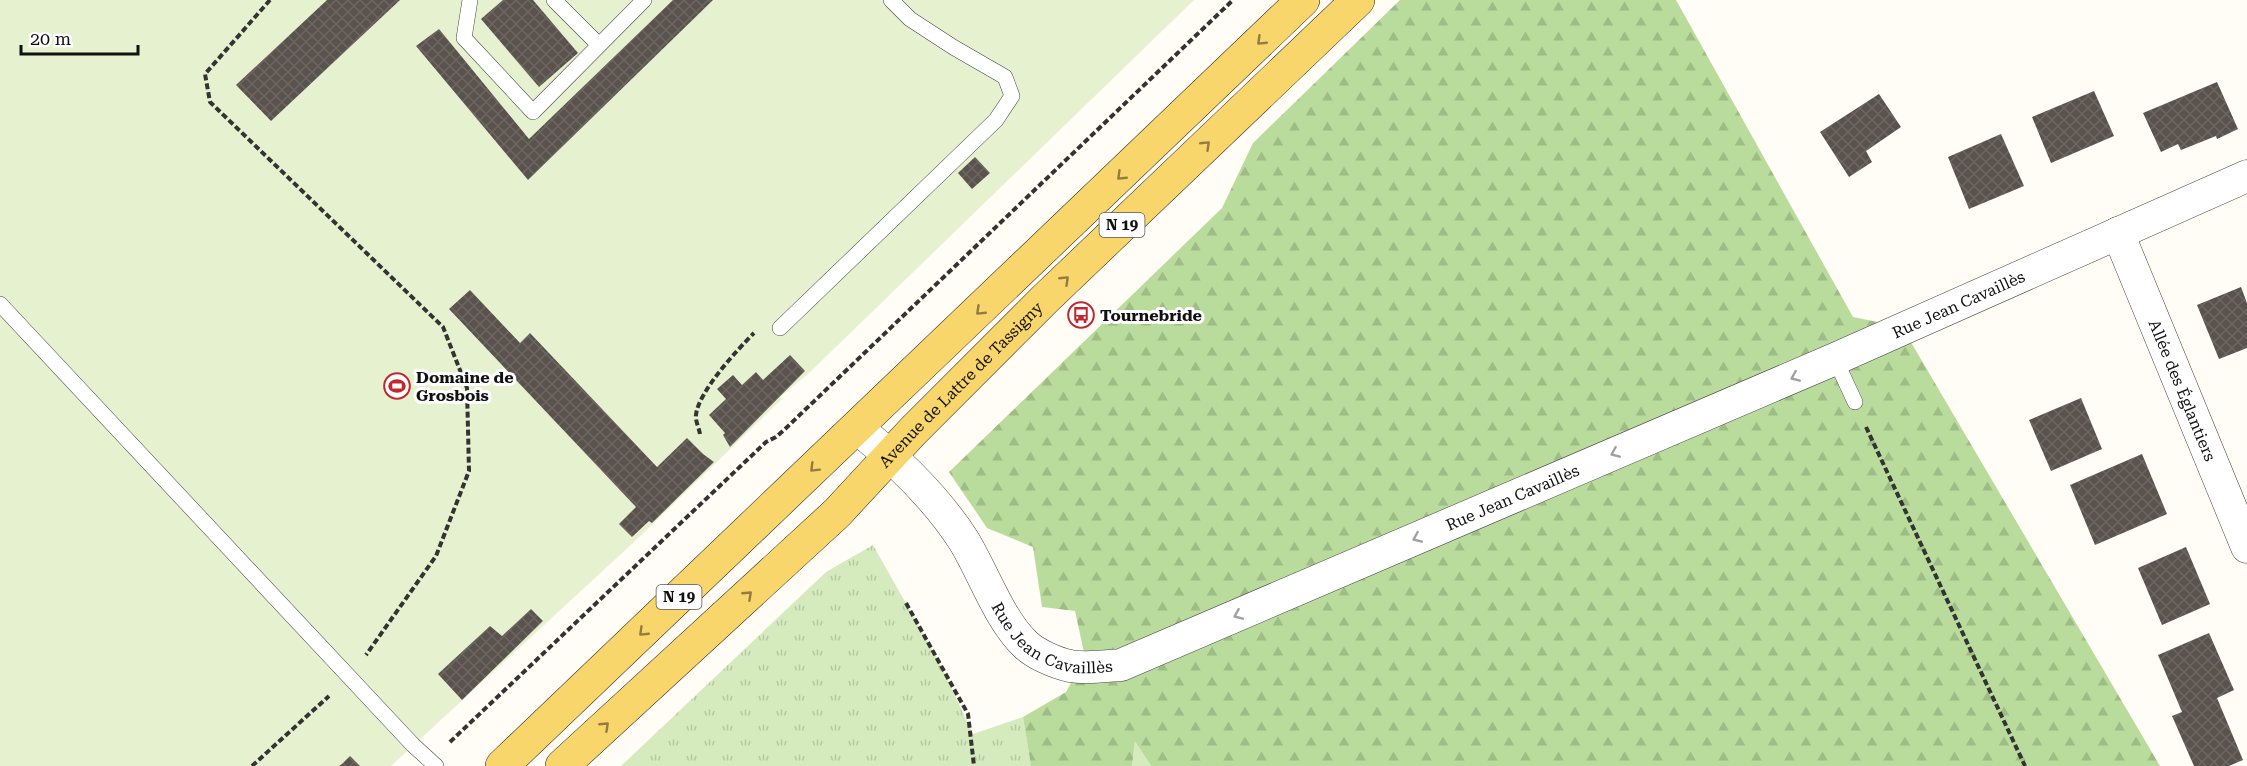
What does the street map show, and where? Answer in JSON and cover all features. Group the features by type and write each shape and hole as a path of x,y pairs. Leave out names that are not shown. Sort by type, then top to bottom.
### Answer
{"main road":[{"name":"N 19","path":"502,766 1304,0"},
{"name":"Avenue de Lattre de Tassigny","path":"562,766 837,513 890,455 1045,299 1358,0"}],"street":[{"name":"Rue Jean Cavaillès","path":"857,428 890,455 929,494 964,541 1002,612 1025,645 1048,658 1070,666 1121,664 1887,337 2247,176"},
{"name":"Allée des Églantiers","path":"2118,233 2247,547"}],"lane":[{"path":"470,0 464,38 533,112 644,0"},
{"path":"554,0 599,45"},
{"path":"780,328 996,120 1012,96 1005,76 953,47 910,19 891,0"},
{"path":"0,304 351,677 413,746 433,763"},
{"path":"1835,359 1855,402"}],"path":[{"path":"252,766 351,677 436,556 469,471 467,388 443,327 210,102 205,74 270,0"},
{"path":"433,763 766,442 784,430 1233,0"},
{"path":"700,434 696,415 717,374 741,346 771,318 780,328"},
{"path":"1855,402 2025,766"},
{"path":"906,603 968,714 974,766"}],"green space":[{"name":"Domaine de Grosbois","path":"0,0 1194,0 807,375 780,397 782,399 633,543 391,766 0,766"},
{"path":"1400,0 1676,0 1853,317 1902,327 2160,766 1151,766 1135,741 1132,766 1031,766 1023,717 1066,692 1085,657 1075,611 1042,607 1033,547 987,528 949,472 1222,208 1253,143"},
{"path":"873,545 939,662 973,734 1023,717 1031,766 621,766 826,572"},
{"path":"1135,740 1151,766 1132,766"}],"building":[{"path":"327,0 400,0 271,121 236,85"},
{"path":"503,0 533,0 578,53 539,87 481,19"},
{"path":"673,0 713,0 528,180 416,46 439,29 529,139"},
{"path":"2217,82 2238,129 2217,139 2216,136 2181,150 2178,144 2161,152 2143,113"},
{"path":"2094,91 2114,136 2051,163 2032,117"},
{"path":"1879,94 1901,127 1866,151 1872,162 1849,177 1820,132"},
{"path":"2001,134 2024,186 1969,209 1948,157"},
{"path":"975,157 990,173 972,189 958,173"},
{"path":"2241,287 2247,303 2247,348 2219,359 2197,305"},
{"path":"470,290 520,343 530,333 657,467 687,438 714,462 652,523 649,521 632,537 619,524 636,507 449,309"},
{"path":"790,355 805,371 730,447 723,435 725,433 709,415 726,399 717,389 733,375 742,385 756,372 763,380"},
{"path":"2081,398 2102,449 2051,471 2029,420"},
{"path":"2142,454 2167,514 2095,545 2070,485"},
{"path":"2186,547 2210,604 2162,625 2138,568"},
{"path":"531,609 543,621 462,700 438,674 490,626 502,636"},
{"path":"2209,633 2234,690 2217,698 2243,760 2229,766 2194,766 2172,716 2182,712 2158,655"},
{"path":"350,756 360,766 339,766 342,764"}],"place":[{"name":"Tournebride","path":"1081,315"},
{"name":"Domaine de Grosbois","path":"397,386"}]}
